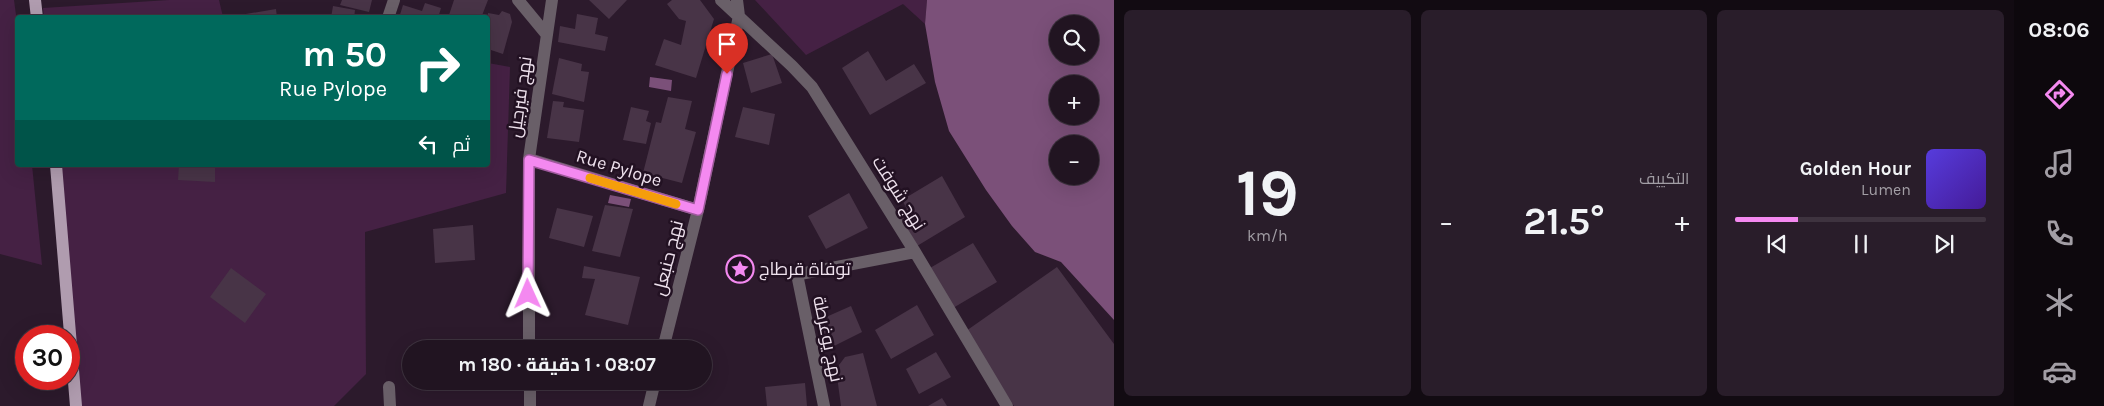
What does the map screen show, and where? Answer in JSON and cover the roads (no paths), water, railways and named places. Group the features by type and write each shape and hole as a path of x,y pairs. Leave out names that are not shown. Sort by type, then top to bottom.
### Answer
{"main road":[{"path":"35,0 37,15"},
{"path":"56,167 76,406"}],"street":[{"path":"389,15 394,0"},
{"path":"518,0 547,35"},
{"name":"نهج فيرجيل","path":"529,340 529,160 552,0"},
{"name":"نهج شوفت","path":"721,0 812,87 915,252 1007,406"},
{"name":"نهج حنبعل","path":"665,340 698,210 739,16 737,0"},
{"name":"Rue Pylope","path":"529,160 698,210"},
{"name":"نهج يوغرطة","path":"824,406 798,279 803,272 915,252"},
{"path":"389,387 390,406"},
{"path":"530,390 530,406"},
{"path":"649,406 653,390"}],"place":[{"name":"توفاة قرطاج","path":"740,269"}]}
